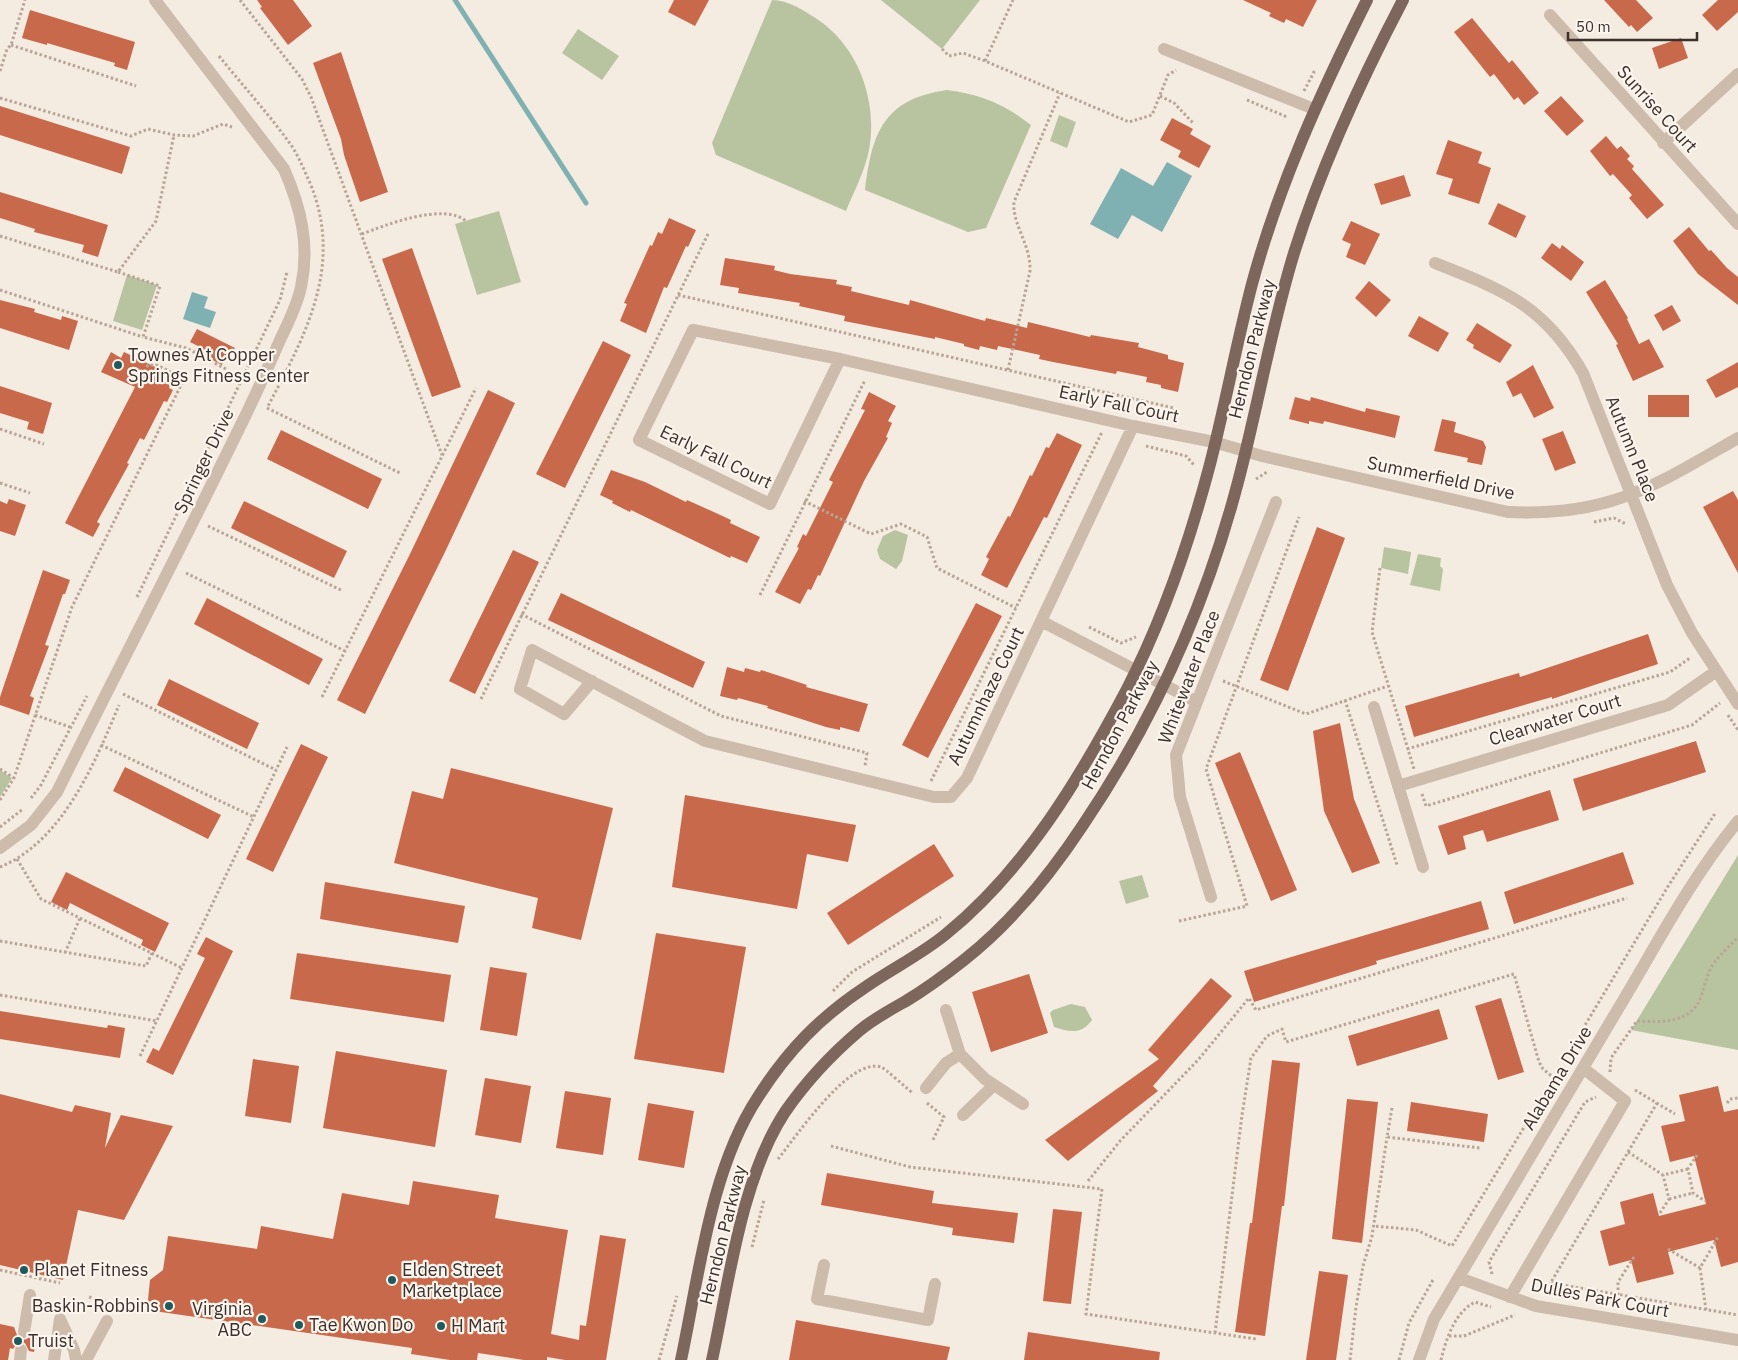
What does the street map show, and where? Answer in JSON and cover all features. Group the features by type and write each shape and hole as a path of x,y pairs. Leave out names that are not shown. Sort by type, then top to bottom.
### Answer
{"main road":[{"name":"Herndon Parkway","path":"681,1360 721,1179 731,1149 756,1099 779,1066 817,1023 870,984 944,936 990,894 1016,864 1053,812 1104,732 1136,670 1158,622 1188,539 1214,442 1253,280 1291,166 1314,109 1368,0"},
{"name":"Herndon Parkway","path":"712,1360 754,1178 769,1141 786,1112 823,1067 861,1029 916,994 965,959 988,940 1031,895 1067,849 1101,798 1164,684 1197,610 1207,582 1245,451 1270,343 1302,230 1344,119 1401,1"}],"street":[{"name":"Springer Drive","path":"0,848 31,825 57,792 183,543 259,387 297,302 301,287 305,244 303,228 296,198 284,169 155,0"},
{"name":"Sunrise Court","path":"1550,15 1663,143 1738,224"},
{"path":"1164,49 1314,109"},
{"path":"1663,143 1738,74"},
{"name":"Autumn Place","path":"1435,263 1484,282 1516,299 1552,328 1569,348 1583,373 1667,585 1686,623 1715,672 1738,704"},
{"name":"Early Fall Court","path":"840,359 770,504 639,440 693,330 840,359 1133,426 1214,442"},
{"name":"Autumnhaze Court","path":"592,681 564,714 520,689 532,650 592,681 705,741 934,797 951,797 967,778 1133,426"},
{"name":"Summerfield Drive","path":"1214,442 1245,451 1508,512 1542,514 1575,511 1632,496 1661,482 1738,438"},
{"name":"Whitewater Place","path":"1211,897 1180,798 1176,755 1276,502"},
{"path":"1041,621 1197,702"},
{"name":"Clearwater Court","path":"1398,786 1668,705 1715,672"},
{"path":"1374,707 1423,867"},
{"name":"Alabama Drive","path":"1419,1360 1430,1328 1583,1068 1683,900 1738,821"},
{"path":"946,1010 960,1054 994,1085 1023,1104"},
{"path":"926,1088 946,1063 960,1054"},
{"path":"1510,1297 1625,1100 1583,1068"},
{"path":"962,1115 994,1085"},
{"path":"824,1265 817,1299 928,1320 935,1284"},
{"name":"Dulles Park Court","path":"1459,1278 1536,1306 1738,1340"},
{"path":"24,1332 30,1294"},
{"path":"54,1360 60,1319 74,1350 76,1360"},
{"path":"86,1360 107,1321"}],"path":[{"path":"0,71 7,49 12,45 25,0"},
{"path":"240,0 302,78 311,97 442,455"},
{"path":"985,61 1013,0"},
{"path":"12,45 136,86"},
{"path":"942,49 949,56 963,54 985,61 1129,122 1152,116 1168,75 1174,70 1182,72"},
{"path":"1008,370 1030,271 1031,256 1013,211 1014,202 1060,93"},
{"path":"1160,96 1174,103 1193,123"},
{"path":"0,98 131,136 148,129 174,135 193,136 222,124 230,124 234,130"},
{"path":"1243,98 1287,117"},
{"path":"118,272 156,221 174,135"},
{"path":"362,234 416,215 458,215 466,221"},
{"path":"481,699 708,234"},
{"path":"0,236 160,286 143,336"},
{"path":"134,604 280,300 288,265"},
{"path":"0,290 186,348 226,369"},
{"path":"678,295 1174,408 1173,420 1178,422"},
{"path":"0,800 14,778 72,607 184,379 157,365 148,365 142,378"},
{"path":"760,595 804,501 865,380"},
{"path":"322,697 476,388"},
{"path":"267,408 400,473"},
{"path":"930,784 1108,420"},
{"path":"0,429 44,444"},
{"path":"1146,446 1186,456 1194,464 1196,474"},
{"path":"1256,479 1268,472 1276,473"},
{"path":"0,483 30,493"},
{"path":"804,501 871,534 901,524 927,537 937,568 1016,608"},
{"path":"1179,921 1247,906 1206,769 1299,517"},
{"path":"1587,523 1614,518 1627,524 1630,530"},
{"path":"208,526 343,591"},
{"path":"1380,568 1372,632 1426,806 1692,725 1720,703"},
{"path":"186,573 345,651"},
{"path":"521,614 721,716 867,753 865,767 874,770"},
{"path":"1082,624 1121,643 1135,638 1140,632"},
{"path":"1407,749 1670,672 1691,660 1686,651"},
{"path":"1223,681 1306,714 1388,686"},
{"path":"0,827 23,810 41,785 89,692"},
{"path":"123,694 276,770"},
{"path":"1346,700 1396,865"},
{"path":"35,715 70,727"},
{"path":"100,745 254,817"},
{"path":"140,1056 287,747"},
{"path":"0,769 14,778"},
{"path":"1575,1042 1667,888 1716,812"},
{"path":"17,859 41,899 182,968"},
{"path":"1088,1181 1120,1141 1198,1060 1249,998 1256,1010 1627,898"},
{"path":"65,953 80,918"},
{"path":"1489,1262 1585,1102 1596,1096 1613,1074 1610,1072 1611,1058 1636,1021 1665,1023 1686,1015 1697,1004 1714,963 1738,937"},
{"path":"0,941 146,966 152,953"},
{"path":"1215,1333 1242,1115 1251,1058 1268,1036 1282,1029 1286,1042 1514,974 1539,1062 1554,1078 1452,1246 1416,1230 1374,1226"},
{"path":"0,995 157,1021"},
{"path":"775,1163 842,1082 860,1069 871,1066 882,1067 896,1081 941,1112 944,1117 932,1142"},
{"path":"1633,1089 1675,1114"},
{"path":"1727,1103 1730,1099 1738,1098"},
{"path":"1350,1360 1363,1266 1374,1226 1392,1108"},
{"path":"1387,1137 1480,1148"},
{"path":"831,1146 910,1167 1102,1189 1086,1314 1256,1339"},
{"path":"1628,1152 1663,1175 1669,1199"},
{"path":"1663,1175 1688,1169 1698,1155"},
{"path":"1688,1169 1693,1193 1705,1201"},
{"path":"1660,1213 1669,1199 1693,1193"},
{"path":"752,1248 764,1198"},
{"path":"1706,1310 1700,1268 1718,1237"},
{"path":"1668,1249 1700,1268"},
{"path":"1618,1295 1618,1282 1634,1257"},
{"path":"0,1270 60,1283"},
{"path":"1399,1360 1409,1323 1434,1278"},
{"path":"1551,1283 1738,1315"},
{"path":"89,1297 115,1304"},
{"path":"1449,1336 1464,1336 1515,1315"}],"green space":[{"path":"772,0 796,6 832,31 854,60 862,77 871,113 869,150 862,173 846,211 716,155 712,143"},
{"path":"881,0 980,0 942,49"},
{"path":"578,29 619,56 602,80 562,53"},
{"path":"947,90 971,94 1002,106 1031,125 986,228 968,232 865,190 872,151 877,135 885,122 895,110 909,101"},
{"path":"1059,115 1076,122 1067,148 1050,141"},
{"path":"499,211 521,282 477,295 455,224"},
{"path":"127,275 157,285 142,330 113,321"},
{"path":"895,530 908,535 902,561 896,569 880,559 877,550 883,536"},
{"path":"1384,547 1411,552 1408,574 1381,568"},
{"path":"1418,554 1441,558 1440,566 1443,569 1440,591 1410,585"},
{"path":"0,770 12,778 0,797"},
{"path":"1738,855 1738,1050 1631,1030"},
{"path":"1142,875 1149,897 1126,904 1119,881"},
{"path":"1071,1004 1085,1007 1092,1020 1084,1028 1075,1031 1054,1027 1050,1013 1053,1010"}],"water":[{"path":"1167,162 1192,176 1162,232 1132,215 1118,239 1090,224 1121,168 1153,186"},
{"path":"192,292 208,297 204,308 216,312 210,328 183,319"}],"building":[{"path":"257,0 293,0 312,26 288,45 260,8 262,7"},
{"path":"674,0 709,0 695,26 668,12"},
{"path":"1243,0 1317,0 1303,27 1286,19 1284,23 1269,16 1271,13"},
{"path":"1604,0 1636,0 1653,18 1637,32 1631,25 1629,27"},
{"path":"1718,0 1738,0 1738,12 1717,31 1702,15"},
{"path":"30,10 135,42 127,70 114,66 115,63 47,43 47,45 22,38"},
{"path":"1472,18 1509,63 1512,60 1539,93 1524,105 1518,97 1514,100 1494,74 1490,77 1454,32"},
{"path":"1681,38 1688,58 1659,69 1652,48"},
{"path":"341,52 388,192 360,202 344,155 341,139 313,63"},
{"path":"1561,96 1584,121 1567,136 1544,111"},
{"path":"0,106 130,147 122,174 0,135"},
{"path":"1172,118 1193,129 1190,134 1211,146 1199,168 1178,157 1181,151 1160,140"},
{"path":"1606,136 1617,149 1621,146 1630,156 1627,159 1634,166 1632,169 1664,205 1647,219 1629,198 1632,195 1613,174 1610,176 1590,151"},
{"path":"1448,140 1482,152 1478,163 1491,168 1479,204 1448,194 1453,179 1436,174"},
{"path":"1404,175 1411,196 1381,205 1374,184"},
{"path":"0,192 108,225 98,257 82,252 84,245 34,232 35,229 0,218"},
{"path":"1498,203 1526,216 1516,238 1488,224"},
{"path":"669,218 696,230 688,247 686,246 667,288 664,287 646,333 620,321 627,304 624,303 650,245 652,246 658,232 662,234"},
{"path":"1351,221 1380,234 1365,265 1346,257 1351,244 1342,240"},
{"path":"1689,227 1709,251 1711,250 1738,277 1738,305 1698,274 1673,241"},
{"path":"1552,243 1560,249 1562,245 1584,262 1571,281 1541,258"},
{"path":"412,248 461,387 432,397 382,259"},
{"path":"725,258 775,266 774,270 790,274 837,280 836,284 852,287 851,291 909,305 910,300 985,321 986,318 1027,328 1028,322 1090,337 1091,335 1139,343 1138,347 1168,355 1168,359 1184,363 1178,392 1161,388 1161,385 1146,382 1147,377 1117,371 1116,374 1053,362 1039,359 1040,355 998,346 997,350 980,346 979,350 964,346 964,344 935,337 935,339 844,321 845,316 799,306 800,303 738,293 739,288 720,285"},
{"path":"1605,280 1628,318 1639,344 1649,339 1664,367 1633,381 1616,345 1618,344 1586,292"},
{"path":"1369,281 1391,300 1376,317 1355,298"},
{"path":"0,300 35,309 34,312 61,320 62,316 78,321 69,350 0,328"},
{"path":"1672,305 1681,321 1663,331 1654,315"},
{"path":"1419,316 1449,333 1438,352 1408,336"},
{"path":"1477,323 1512,345 1500,363 1473,348 1474,345 1466,340"},
{"path":"197,329 235,348 229,361 224,358 222,365 195,351 198,346 190,342"},
{"path":"603,341 631,355 565,488 536,474"},
{"path":"111,352 121,358 124,352 174,376 169,388 173,390 167,402 164,401 144,440 140,438 127,463 129,464 97,522 100,524 93,537 65,523 135,387 101,372"},
{"path":"1738,362 1738,387 1716,398 1706,380"},
{"path":"1533,365 1554,408 1534,418 1521,393 1513,397 1506,382"},
{"path":"0,386 52,403 43,434 27,429 29,422 0,413"},
{"path":"488,390 515,403 445,552 365,714 337,700 410,554"},
{"path":"869,392 896,406 888,421 892,423 886,437 888,438 864,481 820,576 818,575 811,590 808,589 800,604 775,592 799,548 797,547 803,534 806,536 833,482 829,480 865,410 861,409"},
{"path":"1648,395 1689,395 1689,417 1648,417"},
{"path":"1295,397 1310,401 1311,397 1365,412 1366,408 1400,416 1395,438 1324,421 1323,424 1309,421 1309,424 1289,419"},
{"path":"1442,419 1456,422 1454,432 1483,441 1486,447 1482,465 1467,462 1468,458 1434,451"},
{"path":"281,430 382,479 368,509 267,459"},
{"path":"1563,431 1576,463 1555,471 1542,439"},
{"path":"1057,433 1082,445 1047,518 1044,517 1007,588 981,575 989,559 986,557 1008,516 1010,517 1046,447 1049,448"},
{"path":"611,470 645,482 686,502 687,500 716,513 731,520 730,523 760,537 747,563 731,556 730,558 631,510 630,512 600,495"},
{"path":"1733,491 1738,500 1738,573 1703,507"},
{"path":"9,499 26,505 15,536 0,531 0,501 7,504"},
{"path":"244,501 347,551 334,578 231,528"},
{"path":"1317,527 1345,538 1288,691 1260,680"},
{"path":"513,550 539,562 475,694 449,681"},
{"path":"43,570 70,580 65,594 63,594 45,645 49,646 30,696 34,698 29,715 0,705 0,697"},
{"path":"561,593 705,662 693,688 548,620"},
{"path":"207,598 323,659 309,685 194,624"},
{"path":"976,603 1002,616 928,758 902,745"},
{"path":"1648,634 1658,664 1552,699 1552,697 1414,737 1405,706 1519,673 1520,677"},
{"path":"727,667 744,672 745,668 760,672 761,670 807,685 806,687 868,704 859,732 840,727 840,730 826,727 767,708 768,706 738,698 737,700 720,696"},
{"path":"169,679 259,723 247,749 157,705"},
{"path":"1340,723 1354,799 1380,863 1352,873 1324,811 1313,731"},
{"path":"1696,741 1706,772 1583,811 1573,779"},
{"path":"301,744 328,757 273,872 246,859"},
{"path":"1240,752 1297,890 1271,901 1215,763"},
{"path":"125,767 221,815 208,839 113,791"},
{"path":"451,768 613,808 581,940 532,928 538,898 394,863 412,791 443,799"},
{"path":"1550,790 1559,820 1487,842 1483,830 1463,836 1466,849 1448,855 1438,826"},
{"path":"685,795 856,825 848,862 807,854 797,909 672,887"},
{"path":"934,844 954,876 848,945 827,913"},
{"path":"1623,852 1634,884 1514,924 1504,892"},
{"path":"66,872 169,923 155,952 141,945 143,940 70,903 67,910 51,902"},
{"path":"325,882 465,906 458,943 320,919"},
{"path":"1481,901 1489,929 1376,961 1377,964 1254,1002 1244,971"},
{"path":"656,933 746,947 724,1073 634,1059"},
{"path":"206,937 233,951 173,1075 146,1062 153,1048 159,1051 205,958 197,954"},
{"path":"297,953 451,975 444,1022 290,999"},
{"path":"490,967 527,973 517,1036 480,1030"},
{"path":"1029,974 1048,1033 991,1052 972,992"},
{"path":"1211,978 1232,996 1153,1086 1158,1091 1068,1161 1045,1140 1159,1059 1148,1050"},
{"path":"1501,998 1524,1072 1498,1080 1475,1006"},
{"path":"1439,1009 1448,1039 1357,1066 1348,1036"},
{"path":"0,1011 107,1028 108,1025 125,1028 120,1058 0,1039"},
{"path":"336,1051 447,1070 435,1147 323,1128"},
{"path":"253,1059 299,1066 291,1123 245,1116"},
{"path":"1272,1060 1300,1063 1284,1206 1282,1206 1265,1336 1235,1332 1250,1223 1252,1223"},
{"path":"485,1078 531,1086 521,1143 475,1135"},
{"path":"1718,1086 1724,1112 1738,1109 1738,1262 1721,1267 1714,1240 1668,1252 1674,1274 1637,1283 1631,1260 1609,1266 1600,1231 1625,1224 1620,1202 1653,1193 1659,1216 1706,1204 1694,1156 1670,1162 1661,1126 1685,1121 1679,1095"},
{"path":"565,1091 611,1098 603,1155 556,1148"},
{"path":"0,1094 72,1112 75,1105 111,1113 105,1148 121,1115 173,1126 124,1220 78,1210 63,1280 0,1265"},
{"path":"1347,1099 1378,1102 1362,1243 1332,1239"},
{"path":"1411,1102 1488,1114 1484,1142 1407,1131"},
{"path":"648,1103 694,1111 684,1168 638,1160"},
{"path":"827,1173 934,1191 932,1203 1018,1213 1014,1243 952,1235 953,1228 821,1205"},
{"path":"413,1181 499,1195 495,1218 568,1230 551,1334 579,1340 580,1325 586,1326 600,1235 626,1239 606,1360 565,1360 547,1357 547,1360 524,1360 478,1353 477,1360 450,1360 411,1354 412,1348 147,1310 150,1280 163,1270 168,1236 257,1249 261,1226 333,1239 342,1193 409,1205"},
{"path":"1053,1209 1082,1212 1071,1304 1043,1301"},
{"path":"1319,1271 1348,1275 1336,1360 1306,1360"},
{"path":"796,1320 950,1347 947,1360 789,1360"},
{"name":"Truist","path":"0,1324 14,1327 17,1335 22,1340 27,1339 32,1333 37,1334 34,1352 29,1351 25,1343 18,1342 13,1349 10,1348 8,1360 0,1360"},
{"path":"1028,1332 1160,1352 1159,1360 1024,1360"}],"waterway":[{"path":"455,0 586,203"}],"place":[{"name":"Townes At Copper Springs Fitness Center","path":"118,365"},
{"name":"Planet Fitness","path":"24,1270"},
{"name":"Elden Street Marketplace","path":"392,1280"},
{"name":"Baskin-Robbins","path":"169,1306"},
{"name":"Virginia ABC","path":"262,1319"},
{"name":"Tae Kwon Do","path":"299,1325"},
{"name":"H Mart","path":"441,1326"},
{"name":"Truist","path":"18,1341"}]}
